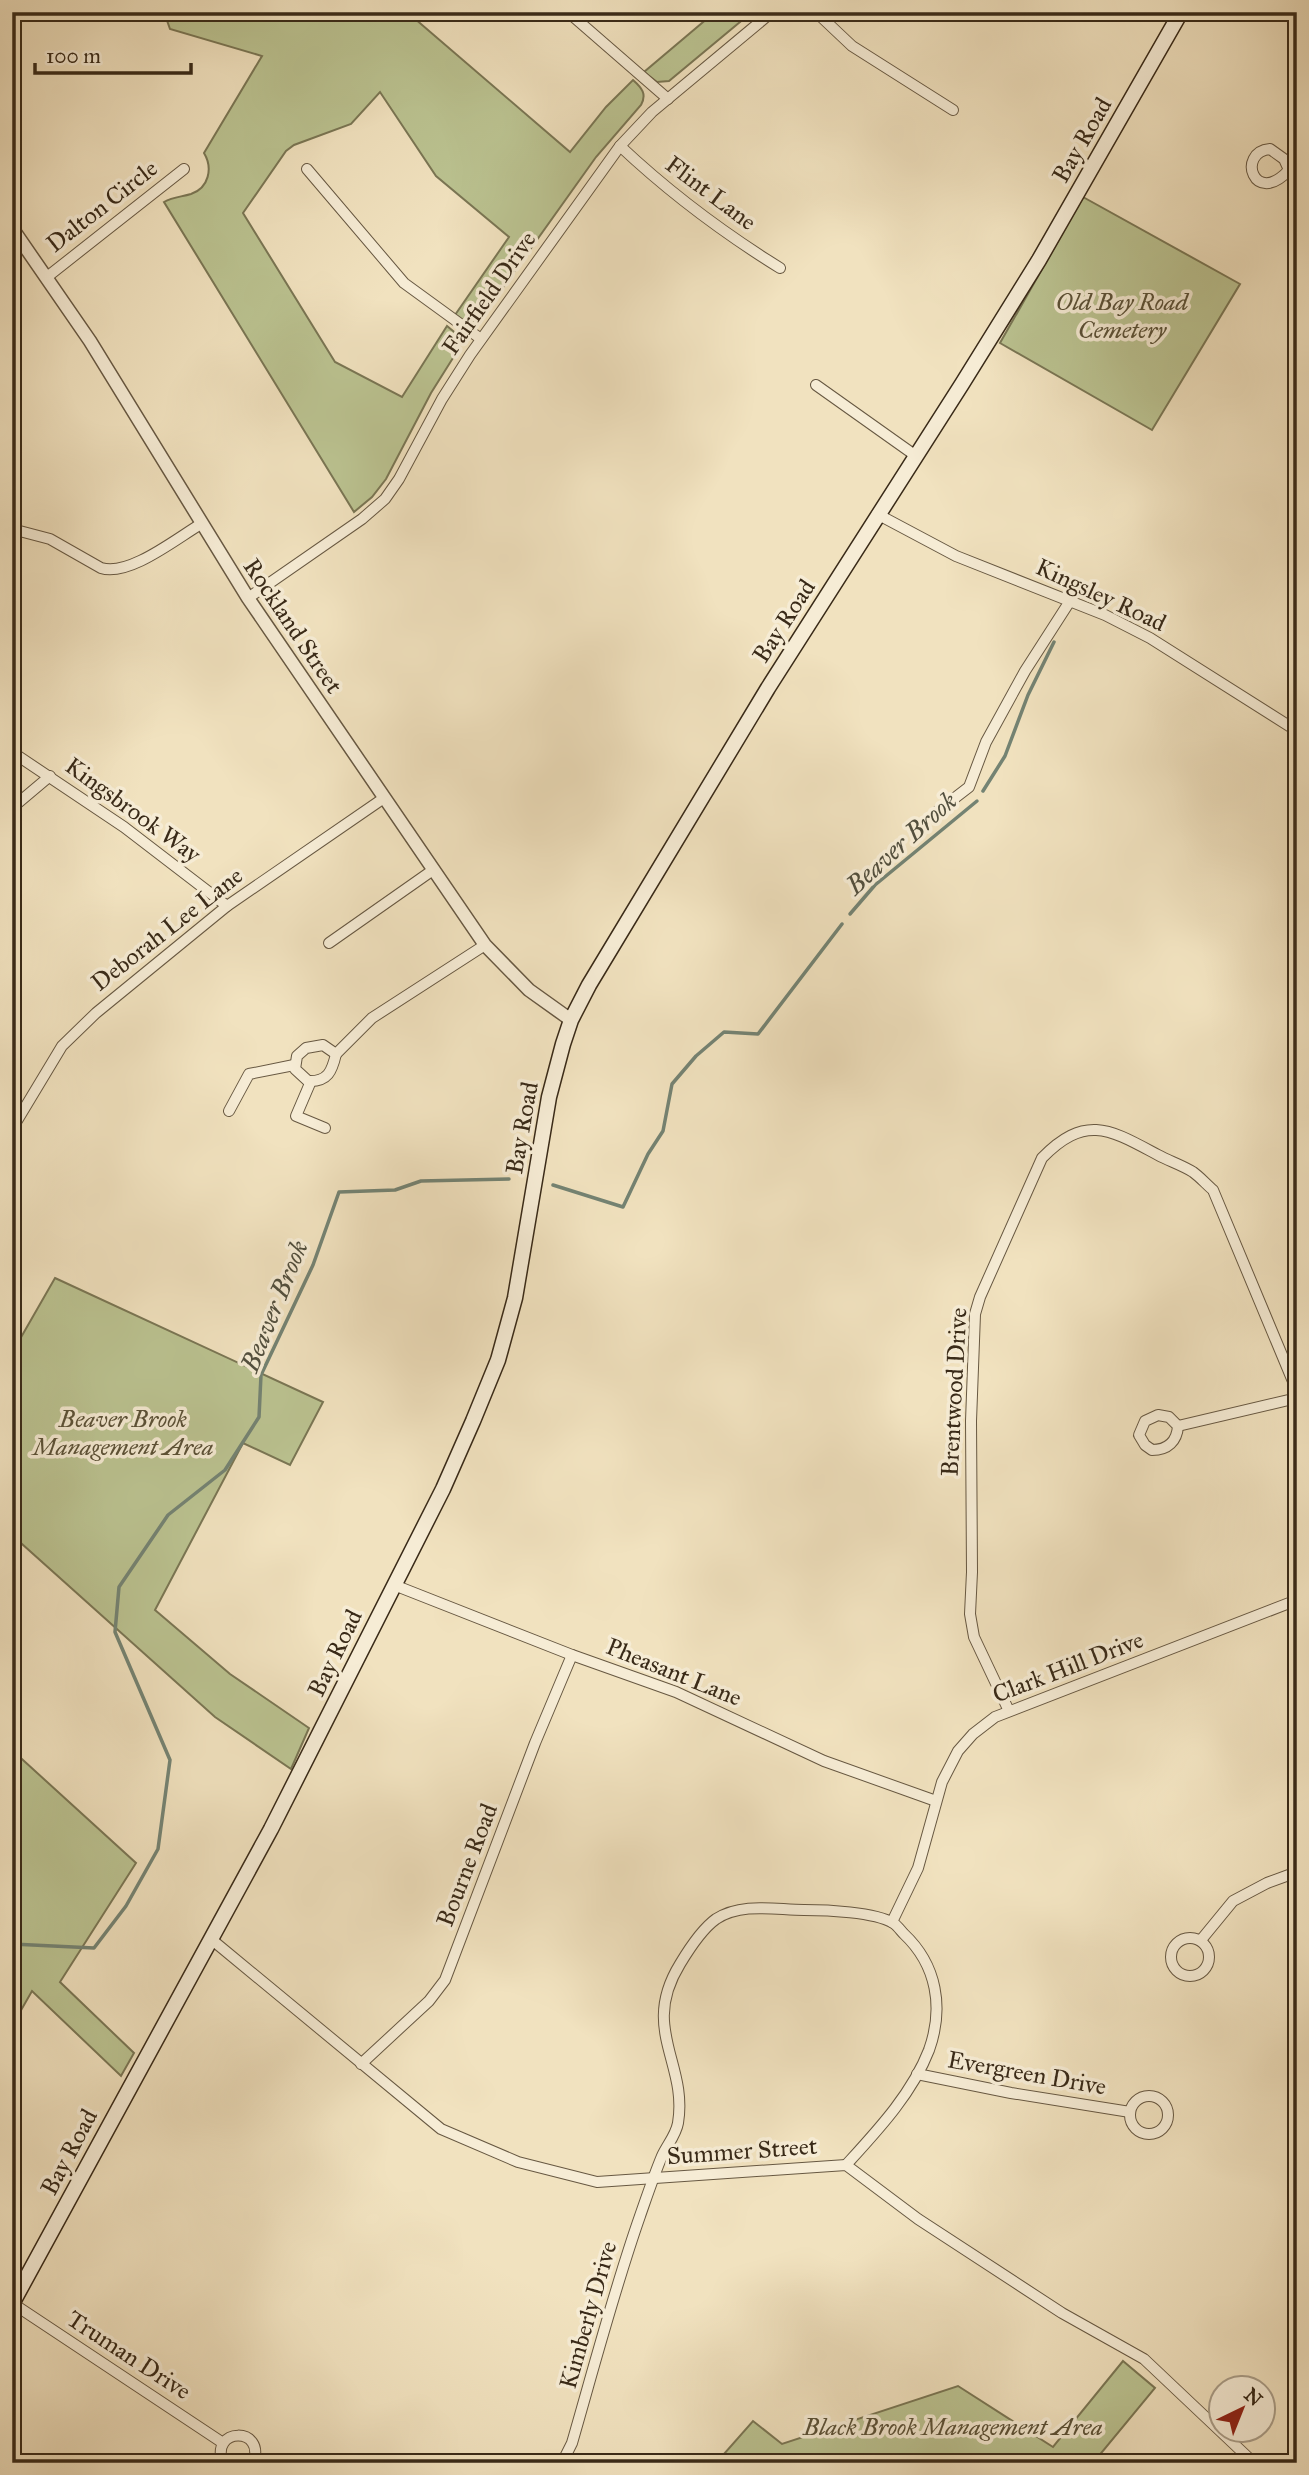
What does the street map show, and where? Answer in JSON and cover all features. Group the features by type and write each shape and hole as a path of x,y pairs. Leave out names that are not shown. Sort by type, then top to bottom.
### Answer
{"main road":[{"name":"Bay Road","path":"12,2303 311,1752 443,1489 498,1360 515,1298 549,1097 571,1020 768,688 1039,260 1181,12"}],"street":[{"path":"568,12 668,99"},
{"name":"Fairfield Drive","path":"247,598 362,519 385,499 442,399 481,339 620,146 668,99 772,12"},
{"path":"816,12 852,46 953,110"},
{"name":"Flint Lane","path":"620,146 698,214 780,268"},
{"name":"Dalton Circle","path":"47,277 184,169"},
{"path":"307,169 404,283 481,339"},
{"name":"Rockland Street","path":"12,228 122,392 247,598 485,945 529,990 571,1020"},
{"path":"816,386 916,456"},
{"name":"Kingsley Road","path":"877,514 956,556 1070,601 1150,638 1297,731"},
{"path":"12,528 50,539 111,571 128,567 201,524"},
{"path":"934,814 969,787 986,742 1025,671 1070,601"},
{"name":"Kingsbrook Way","path":"12,752 124,827 227,906"},
{"path":"12,808 50,776"},
{"name":"Deborah Lee Lane","path":"12,1129 62,1046 73,1033 227,906 384,798"},
{"path":"329,943 433,870"},
{"path":"336,1054 323,1045 312,1046 299,1053 294,1065 298,1074 311,1081 319,1081 327,1076 333,1069 336,1054 372,1018 485,945"},
{"path":"229,1111 249,1074 294,1065"},
{"path":"311,1081 296,1116 325,1128"},
{"path":"12,1104 21,1112"},
{"name":"Brentwood Drive","path":"1009,1711 974,1637 970,1614 971,1420 975,1314 980,1297 1042,1158 1057,1143 1078,1133 1102,1129 1123,1135 1193,1172 1213,1190 1297,1391"},
{"path":"1178,1426 1297,1398"},
{"name":"Pheasant Lane","path":"394,1585 572,1655 676,1692 824,1761 936,1801"},
{"name":"Clark Hill Drive","path":"892,1922 918,1868 942,1782 958,1751 988,1722 1009,1711 1297,1600"},
{"name":"Bourne Road","path":"361,2064 429,2001 445,1980 572,1655"},
{"path":"1201,1940 1233,1901 1267,1883 1297,1872"},
{"name":"Kimberly Drive","path":"562,2463 572,2444 617,2285 654,2178 677,2126 679,2114 663,2006 669,1985 680,1965 708,1927 727,1914 762,1908 844,1912 892,1922"},
{"path":"846,2165 886,2120 917,2074 929,2049 938,2011 929,1966 914,1943 892,1922"},
{"path":"1189,1937 1201,1940 1210,1955 1208,1966 1194,1976 1182,1974 1173,1966 1173,1947 1189,1937"},
{"name":"Summer Street","path":"211,1939 441,2129 518,2162 597,2182 846,2165 918,2219 1062,2313 1144,2359 1254,2463"},
{"name":"Evergreen Drive","path":"917,2074 1130,2112"},
{"name":"Truman Drive","path":"12,2303 223,2442"},
{"path":"223,2463 220,2452 223,2442 237,2435 254,2443 256,2451 253,2463"}],"green space":[{"path":"164,12 407,12 570,152 606,107 633,80 643,91 641,105 596,157 482,317 475,321 465,321 455,315 509,237 436,176 380,92 351,124 294,145 286,151 243,213 335,362 402,397 447,326 459,336 458,350 431,393 386,479 372,497 354,512 164,202 191,194 202,187 209,171 204,153 262,56 170,29"},
{"path":"715,12 752,12 669,81 657,82 644,72"},
{"name":"Old Bay Road Cemetery","path":"1083,197 1240,284 1152,430 1000,343"},
{"name":"Beaver Brook Management Area","path":"55,1278 323,1402 290,1465 243,1443 155,1610 230,1674 309,1728 291,1769 215,1717 12,1535 12,1353"},
{"path":"12,1750 136,1863 60,1982 134,2053 121,2076 32,1991 12,2026"},
{"name":"Black Brook Management Area","path":"1123,2361 1155,2388 1093,2463 716,2463 753,2421 782,2444 958,2386 1053,2447"}],"waterway":[{"name":"Beaver Brook","path":"983,791 1005,756 1028,695 1054,642"},
{"name":"Beaver Brook","path":"850,914 875,885 977,801"},
{"name":"Beaver Brook","path":"553,1185 623,1207 648,1154 663,1131 672,1084 696,1056 724,1032 758,1034 842,924"},
{"name":"Beaver Brook","path":"12,1944 94,1948 126,1906 158,1849 170,1760 115,1632 119,1587 168,1515 225,1470 259,1417 261,1375 313,1265 339,1192 395,1190 421,1181 509,1179"}]}
